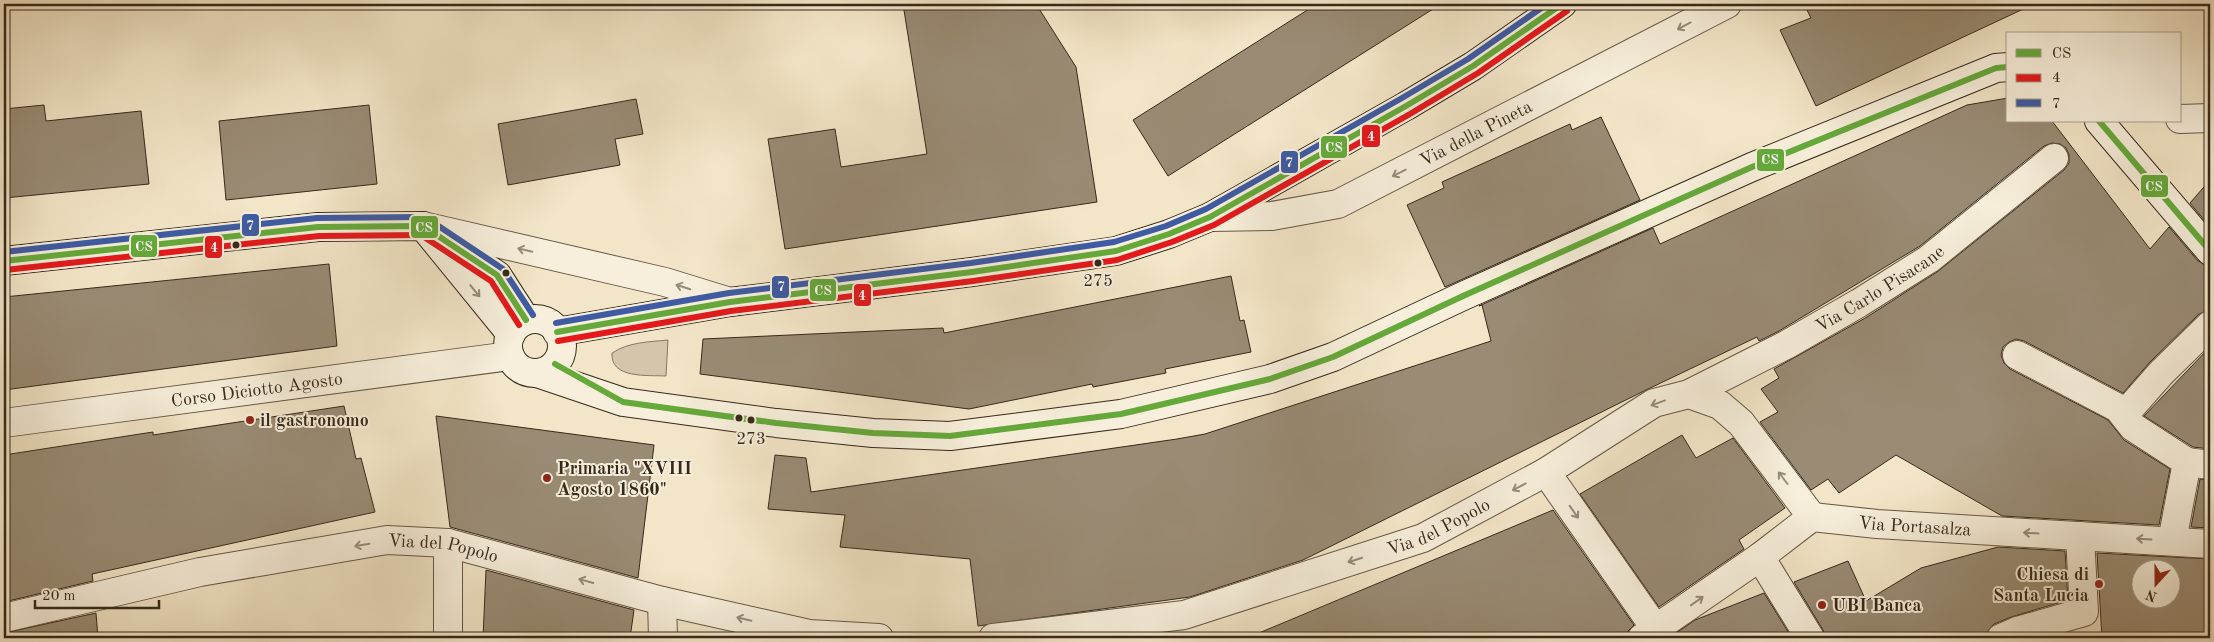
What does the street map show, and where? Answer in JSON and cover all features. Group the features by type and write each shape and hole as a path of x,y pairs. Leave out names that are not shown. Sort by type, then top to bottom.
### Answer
{"street":[{"name":"Corso Diciotto Agosto","path":"4,423 381,373 535,350 681,310 730,302 972,272 1116,250 1169,234 1210,216 1473,66 1562,4"},
{"name":"Via della Pineta","path":"1210,216 1272,216 1338,204 1727,4"},
{"path":"423,226 498,275 535,350 623,402 854,431 950,436 1121,414 1260,382 1333,357 1463,296 1752,167 1988,71 2006,67"},
{"path":"2182,119 2210,118"},
{"path":"2100,122 2210,251"},
{"name":"Via Carlo Pisacane","path":"1689,394 1786,345 1859,304 1929,259 2054,158"},
{"path":"4,261 318,227 423,226 665,282 730,302"},
{"path":"2124,415 2161,373 2210,325"},
{"path":"2017,354 2118,408 2133,427 2198,463 2172,541"},
{"path":"1546,472 1654,635 1812,517 1741,422 1720,405 1689,394"},
{"name":"Via del Popolo","path":"994,638 1184,616 1423,538 1546,472 1654,402 1689,394"},
{"name":"Via Portasalza","path":"1812,517 1877,524 2210,544"},
{"path":"2001,638 2017,631 2084,612 2080,536"},
{"name":"Via del Popolo","path":"4,618 200,572 387,540 448,543 662,601 809,634 879,638"},
{"path":"448,543 448,638"},
{"path":"1760,557 1810,638"},
{"path":"662,601 663,638"}],"shaded area":[{"path":"668,340 666,376 632,374 617,367 613,361 612,353 618,349 639,343"}],"building":[{"path":"903,4 1036,4 1076,67 1097,202 785,249 768,139 835,129 841,167 927,154"},
{"path":"1317,4 1441,4 1168,176 1133,120"},
{"path":"1804,4 2034,4 1816,106 1780,30 1811,18"},
{"path":"2006,98 2006,122 2053,122 2150,249 2169,227 2198,261 2210,266 2210,310 2199,314 2150,362 2123,393 2024,341 2016,339 2009,342 2003,347 2001,355 2004,363 2010,369 2108,420 2124,440 2170,469 2159,525 2002,516 1896,455 1839,493 1828,479 1811,490 1760,422 1778,412 1761,389 1779,378 1774,369 1867,317 1937,272 2064,170 2069,163 2069,155 2066,148 2060,144 2052,143 2044,146 1920,246 1779,331 1759,341 1757,337 1646,390 1303,560 1190,597 978,626 970,559 840,547 845,515 768,509 775,455 806,458 811,492 1177,439 1205,434 1491,341 1482,305 1479,306 1653,228 1660,244 1967,105"},
{"path":"636,99 643,134 615,139 620,165 508,185 498,124"},
{"path":"44,105 46,121 141,111 149,184 4,198 4,109"},
{"path":"369,105 377,184 226,200 219,121"},
{"path":"1601,117 1640,200 1445,287 1407,205 1444,188 1442,182 1570,124 1572,130"},
{"path":"2210,180 2210,227 2190,203"},
{"path":"329,264 337,346 4,390 4,297"},
{"path":"1231,276 1240,321 1244,320 1251,352 1165,369 1166,373 1093,387 1092,384 969,409 700,374 703,339 943,328 944,333"},
{"path":"2210,347 2210,449 2193,447 2144,416"},
{"path":"344,406 356,459 361,458 375,512 92,574 93,581 4,602 4,455 153,432 153,435"},
{"name":"Primaria \"XVIII Agosto 1860\"","path":"436,416 654,445 638,578 450,527"},
{"path":"1682,435 1696,458 1733,438 1785,508 1739,540 1744,549 1659,607 1580,494"},
{"path":"2200,479 2210,480 2210,528 2191,527"},
{"path":"1553,510 1634,625 1628,631 1627,638 1247,638"},
{"path":"1998,547 2065,551 2068,600 1994,624 1986,634 1978,638 1826,638 1794,582 1848,561 1866,601 1921,568"},
{"path":"2097,553 2210,559 2210,638 2102,638"},
{"path":"486,570 634,610 630,638 483,638"},
{"path":"1764,593 1792,638 1677,638 1676,633 1695,620"},
{"path":"96,613 98,638 4,638 4,633"}],"transit line":[{"name":"7","path":"556,323 729,293 971,263 1114,242 1166,226 1206,209 1402,98 1468,59 1547,4"},
{"name":"CS","path":"557,332 730,302 972,272 1116,251 1169,234 1210,217 1406,106 1473,66 1562,4"},
{"name":"4","path":"558,341 731,311 973,281 1117,260 1172,242 1214,225 1410,114 1478,73 1567,11"},
{"name":"CS","path":"555,364 623,402 776,423 873,433 950,436 1121,414 1270,379 1333,357 1463,296 1752,167 1996,68 2006,67"},
{"name":"CS","path":"2100,122 2210,251"},
{"name":"7","path":"4,252 317,218 423,217"},
{"name":"7","path":"428,219 503,269 533,315"},
{"name":"CS","path":"4,261 318,227 423,226 497,275 526,320"},
{"name":"4","path":"418,233 491,281 519,325"},
{"name":"4","path":"5,270 319,236 423,235"}],"place":[{"name":"275","path":"1098,263"},
{"name":"il gastronomo","path":"250,420"},
{"name":"273","path":"751,420"},
{"name":"Primaria \"XVIII Agosto 1860\"","path":"547,478"},
{"name":"Chiesa di Santa Lucia","path":"2099,584"},
{"name":"UBI Banca","path":"1822,605"}]}
